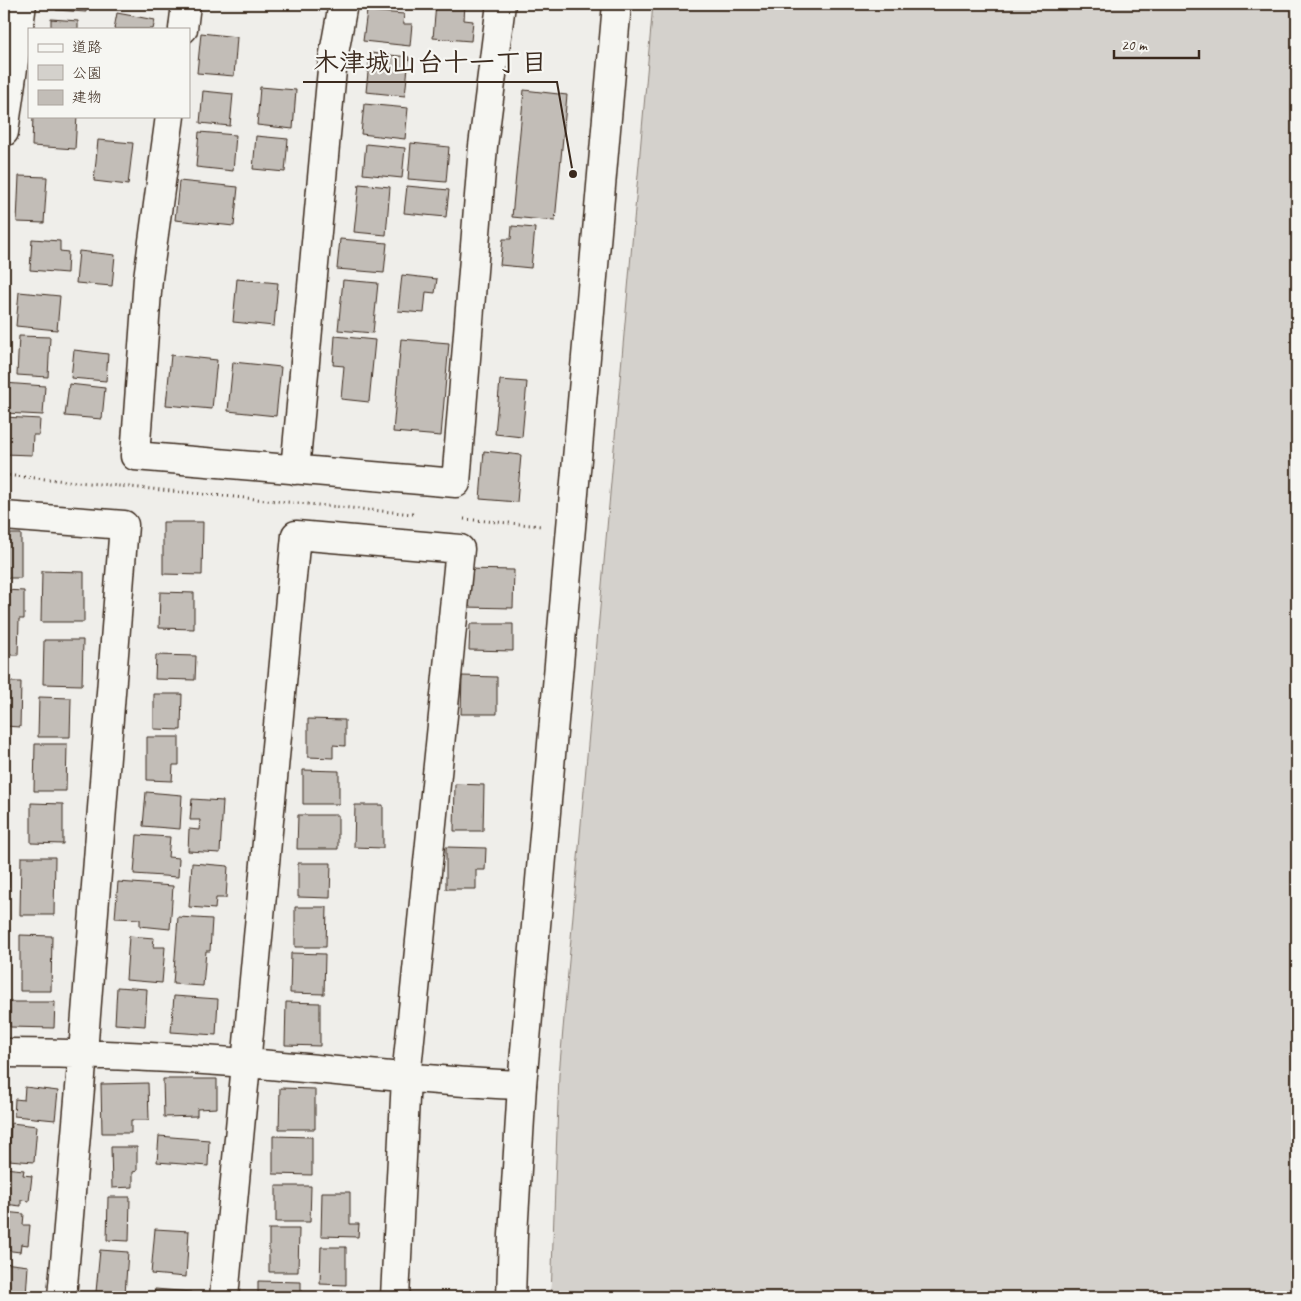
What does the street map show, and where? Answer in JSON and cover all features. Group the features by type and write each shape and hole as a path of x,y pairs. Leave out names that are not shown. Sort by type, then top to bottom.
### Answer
{"street":[{"path":"4,132 22,4"},
{"path":"183,28 186,4"},
{"path":"295,470 333,60 344,4"},
{"path":"170,118 148,278 135,456 456,483 483,146 501,4"},
{"path":"511,1297 522,1085 617,4"},
{"path":"4,516 124,525 62,1297"},
{"path":"224,1297 296,535 460,549 406,1078 395,1297"},
{"path":"4,1053 83,1053 246,1063 406,1078 522,1085"}],"path":[{"path":"4,475 417,514"},
{"path":"456,518 570,530"}],"green space":[{"path":"653,4 1297,4 1297,1297 551,1297 559,1075"}],"building":[{"path":"56,4 86,4 86,12 56,10"},
{"path":"436,4 465,4 464,20 473,21 471,41 433,38"},
{"path":"367,11 404,14 403,24 412,24 410,46 363,41"},
{"path":"117,13 155,20 153,28 114,28"},
{"path":"51,19 78,21 78,28 51,28"},
{"path":"201,33 237,37 234,76 197,73"},
{"path":"370,53 409,57 405,96 366,92"},
{"path":"260,87 296,90 293,129 257,125"},
{"path":"524,90 567,95 555,221 512,217"},
{"path":"203,91 233,94 230,126 200,123"},
{"path":"364,104 408,108 405,139 361,134"},
{"path":"33,118 77,118 75,149 32,146"},
{"path":"199,132 236,135 233,171 196,167"},
{"path":"256,136 288,139 285,172 253,169"},
{"path":"98,140 133,143 128,185 94,181"},
{"path":"411,143 449,147 446,182 408,179"},
{"path":"366,144 405,148 402,178 363,174"},
{"path":"19,176 47,177 44,223 17,222"},
{"path":"179,181 238,187 234,226 175,220"},
{"path":"359,184 390,187 386,235 354,232"},
{"path":"407,186 449,190 446,217 404,213"},
{"path":"512,226 535,228 531,268 500,265 503,239 511,239"},
{"path":"32,239 60,241 60,251 68,252 67,273 30,270"},
{"path":"340,239 387,243 384,273 337,269"},
{"path":"79,251 115,255 112,286 76,283"},
{"path":"402,275 437,279 435,293 426,292 424,313 398,311"},
{"path":"237,279 278,283 274,326 233,322"},
{"path":"343,280 378,283 373,333 338,330"},
{"path":"19,292 60,296 57,330 16,326"},
{"path":"19,336 50,337 48,377 17,375"},
{"path":"335,336 375,340 369,402 341,399 344,366 333,365"},
{"path":"401,339 449,343 441,436 393,432"},
{"path":"74,350 108,354 106,381 71,378"},
{"path":"171,355 217,360 212,409 166,405"},
{"path":"233,362 281,367 276,416 228,411"},
{"path":"500,380 527,382 522,437 495,434"},
{"path":"4,383 45,386 43,415 4,413"},
{"path":"69,384 105,388 102,419 65,416"},
{"path":"4,417 40,419 39,435 33,435 32,455 4,454"},
{"path":"484,451 521,455 517,502 480,499"},
{"path":"163,522 203,522 202,575 163,574"},
{"path":"4,534 21,534 21,578 4,578"},
{"path":"465,569 514,570 513,608 464,607"},
{"path":"42,571 84,572 84,622 41,622"},
{"path":"4,590 24,591 24,619 19,619 18,655 4,655"},
{"path":"160,592 194,593 194,629 159,628"},
{"path":"470,624 513,624 513,651 469,650"},
{"path":"44,640 83,640 82,685 43,684"},
{"path":"156,655 196,656 195,680 155,679"},
{"path":"462,676 497,677 497,714 461,714"},
{"path":"4,682 21,682 20,727 4,726"},
{"path":"154,694 182,694 181,730 154,729"},
{"path":"39,697 71,698 70,737 38,737"},
{"path":"308,719 345,720 345,746 333,745 333,758 308,757"},
{"path":"147,737 179,737 179,765 173,765 172,781 147,780"},
{"path":"35,744 67,744 66,791 34,791"},
{"path":"303,770 339,771 339,804 303,804"},
{"path":"455,784 484,785 483,831 454,831"},
{"path":"146,792 182,795 180,829 143,826"},
{"path":"192,799 223,801 220,853 188,851 189,829 199,830 200,820 190,820"},
{"path":"31,803 63,804 63,844 31,843"},
{"path":"355,805 383,805 383,848 354,847"},
{"path":"298,815 338,815 338,849 297,849"},
{"path":"137,835 170,837 168,857 179,858 178,877 134,874"},
{"path":"446,847 486,848 485,870 476,870 476,889 446,889"},
{"path":"21,857 55,857 54,915 20,915"},
{"path":"4,859 10,859 9,887 4,887"},
{"path":"192,863 228,866 226,898 216,898 215,909 189,907"},
{"path":"298,863 331,863 330,898 298,897"},
{"path":"118,882 173,886 170,929 140,926 140,919 115,918"},
{"path":"295,907 327,907 326,947 295,947"},
{"path":"178,917 212,919 210,951 206,951 203,986 173,984"},
{"path":"20,935 52,936 51,991 20,991"},
{"path":"129,936 154,938 153,947 165,947 162,983 126,980"},
{"path":"291,953 325,954 324,994 290,993"},
{"path":"117,987 147,989 145,1026 115,1024"},
{"path":"174,996 218,999 216,1035 171,1032"},
{"path":"10,1002 55,1002 54,1028 10,1027"},
{"path":"286,1002 320,1003 320,1046 285,1045"},
{"path":"163,1079 217,1079 217,1108 197,1109 197,1116 164,1117"},
{"path":"148,1083 149,1120 131,1120 131,1133 102,1133 101,1084"},
{"path":"25,1087 58,1091 55,1120 14,1116 15,1099 24,1100"},
{"path":"280,1088 315,1089 315,1129 279,1129"},
{"path":"11,1123 37,1126 34,1162 8,1160"},
{"path":"159,1136 209,1140 208,1166 157,1162"},
{"path":"273,1136 312,1137 312,1175 273,1174"},
{"path":"111,1147 137,1147 137,1171 133,1172 133,1187 112,1188"},
{"path":"4,1168 24,1170 23,1175 32,1176 29,1201 21,1200 21,1206 4,1204"},
{"path":"276,1186 311,1186 310,1222 276,1222"},
{"path":"322,1192 350,1192 350,1224 359,1224 358,1237 321,1236"},
{"path":"108,1197 130,1197 129,1241 107,1240"},
{"path":"4,1212 24,1214 23,1225 30,1225 28,1245 21,1244 20,1252 4,1250"},
{"path":"155,1229 189,1231 186,1277 151,1274"},
{"path":"269,1229 299,1229 298,1272 269,1272"},
{"path":"321,1247 346,1247 346,1285 320,1284"},
{"path":"100,1250 128,1252 125,1294 96,1292"},
{"path":"4,1263 28,1266 26,1296 4,1294"},
{"path":"258,1281 301,1282 301,1297 250,1297 250,1295 258,1295"},
{"path":"155,1289 191,1292 191,1297 154,1297"}],"place":[{"name":"木津城山台十一丁目","path":"573,174"}]}
